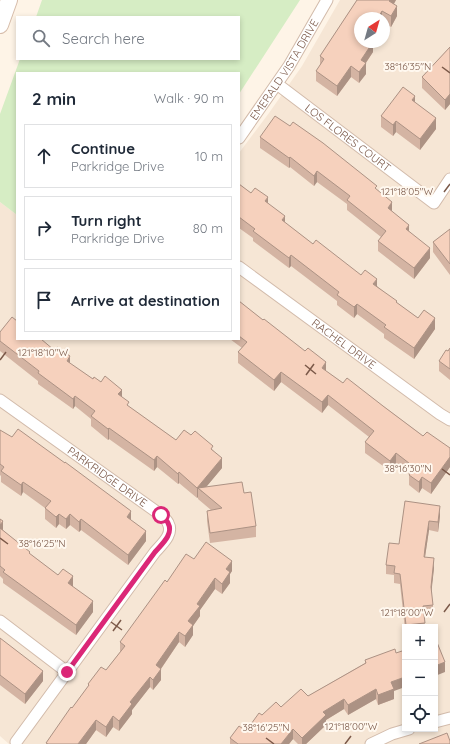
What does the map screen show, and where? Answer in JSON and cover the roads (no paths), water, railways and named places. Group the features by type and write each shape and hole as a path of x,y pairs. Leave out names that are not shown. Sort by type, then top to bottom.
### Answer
{"street":[{"path":"0,25 9,0"},
{"name":"EMERALD VISTA DRIVE","path":"240,137 293,59 327,0"},
{"name":"LOS FLORES COURT","path":"277,84 434,202 450,179"},
{"name":"RACHEL DRIVE","path":"240,268 450,420"},
{"name":"PARKRIDGE DRIVE","path":"0,400 161,515 168,523 170,530 168,538 155,552 16,742"},
{"path":"0,621 67,672"},
{"path":"438,721 450,718"},
{"path":"370,744 402,731"}]}
